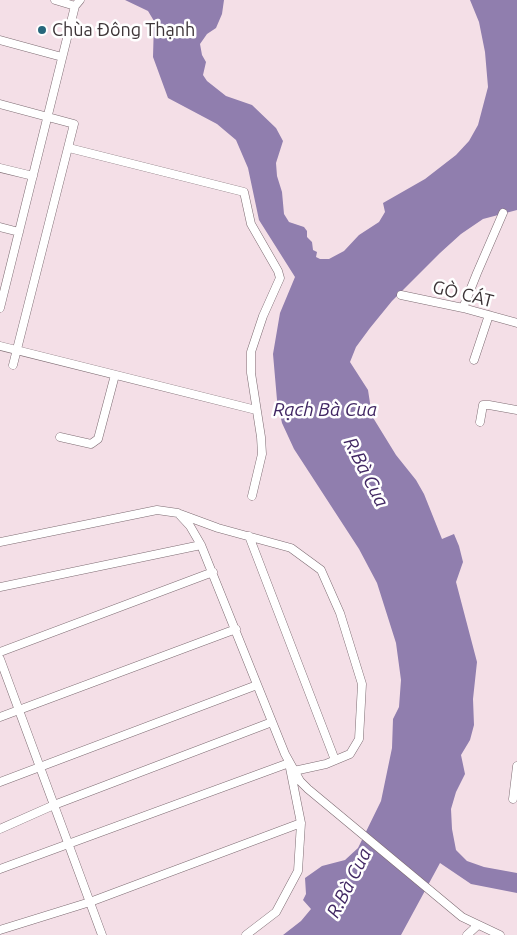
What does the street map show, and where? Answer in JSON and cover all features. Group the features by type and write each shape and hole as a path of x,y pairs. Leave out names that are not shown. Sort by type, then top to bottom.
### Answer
{"street":[{"path":"0,308 2,290 19,232 62,56 78,3 55,0"},
{"path":"0,40 62,56"},
{"path":"0,104 74,124 13,365"},
{"path":"69,148 244,192 251,224 278,271 280,278 263,316 252,352 251,373 262,454 252,496"},
{"path":"0,168 33,176"},
{"path":"463,308 503,213"},
{"path":"0,227 19,232"},
{"name":"GÒ CÁT","path":"401,295 463,308 517,324"},
{"path":"474,360 489,315"},
{"path":"0,346 256,410"},
{"path":"60,437 91,444 98,439 115,375"},
{"path":"480,422 483,406 489,405 517,410"},
{"path":"0,542 157,510 178,513 218,528 291,548 321,570 340,613 362,684 359,739 350,754 326,764 294,771"},
{"path":"178,513 190,526 201,545 272,722 294,771 308,789 462,917 500,935"},
{"path":"249,536 335,760"},
{"path":"0,587 201,545"},
{"path":"0,652 213,572"},
{"path":"0,717 236,629"},
{"path":"0,659 102,935"},
{"path":"0,782 257,685"},
{"path":"0,829 54,805 272,722"},
{"path":"246,935 276,912 298,871 301,822 289,763"},
{"path":"0,869 289,763"},
{"path":"513,799 517,766"},
{"path":"0,930 90,902 301,822"},
{"path":"467,935 478,925"}],"water":[{"name":"Rạch Bà Cua","path":"125,0 224,0 222,14 216,28 207,34 200,44 202,55 206,62 203,75 207,81 226,96 252,105 276,128 283,141 276,163 284,214 289,222 304,227 307,231 307,237 312,242 313,250 317,252 316,257 329,259 344,251 359,235 379,222 385,212 383,203 425,179 456,155 469,141 478,125 488,87 485,52 479,22 470,0 517,0 517,210 483,219 461,234 440,253 392,301 356,347 350,362 368,390 372,416 396,455 416,480 424,494 442,539 454,534 459,546 463,562 456,582 477,662 473,699 474,725 470,740 461,755 465,774 456,792 451,809 452,829 456,850 467,861 484,867 517,873 517,893 471,884 440,863 401,935 283,935 301,921 311,909 303,900 306,894 305,878 322,866 345,860 358,848 381,801 392,748 393,719 399,707 401,680 396,643 377,583 359,549 294,449 282,423 277,400 273,354 280,313 295,277 259,220 248,168 236,140 217,124 168,98 153,57 154,21 148,11"}],"place":[{"name":"Chùa Đông Thạnh","path":"42,30"}],"water label":[{"name":"R.Bà Cua","path":"366,472"},
{"name":"R.Bà Cua","path":"349,883"}]}
